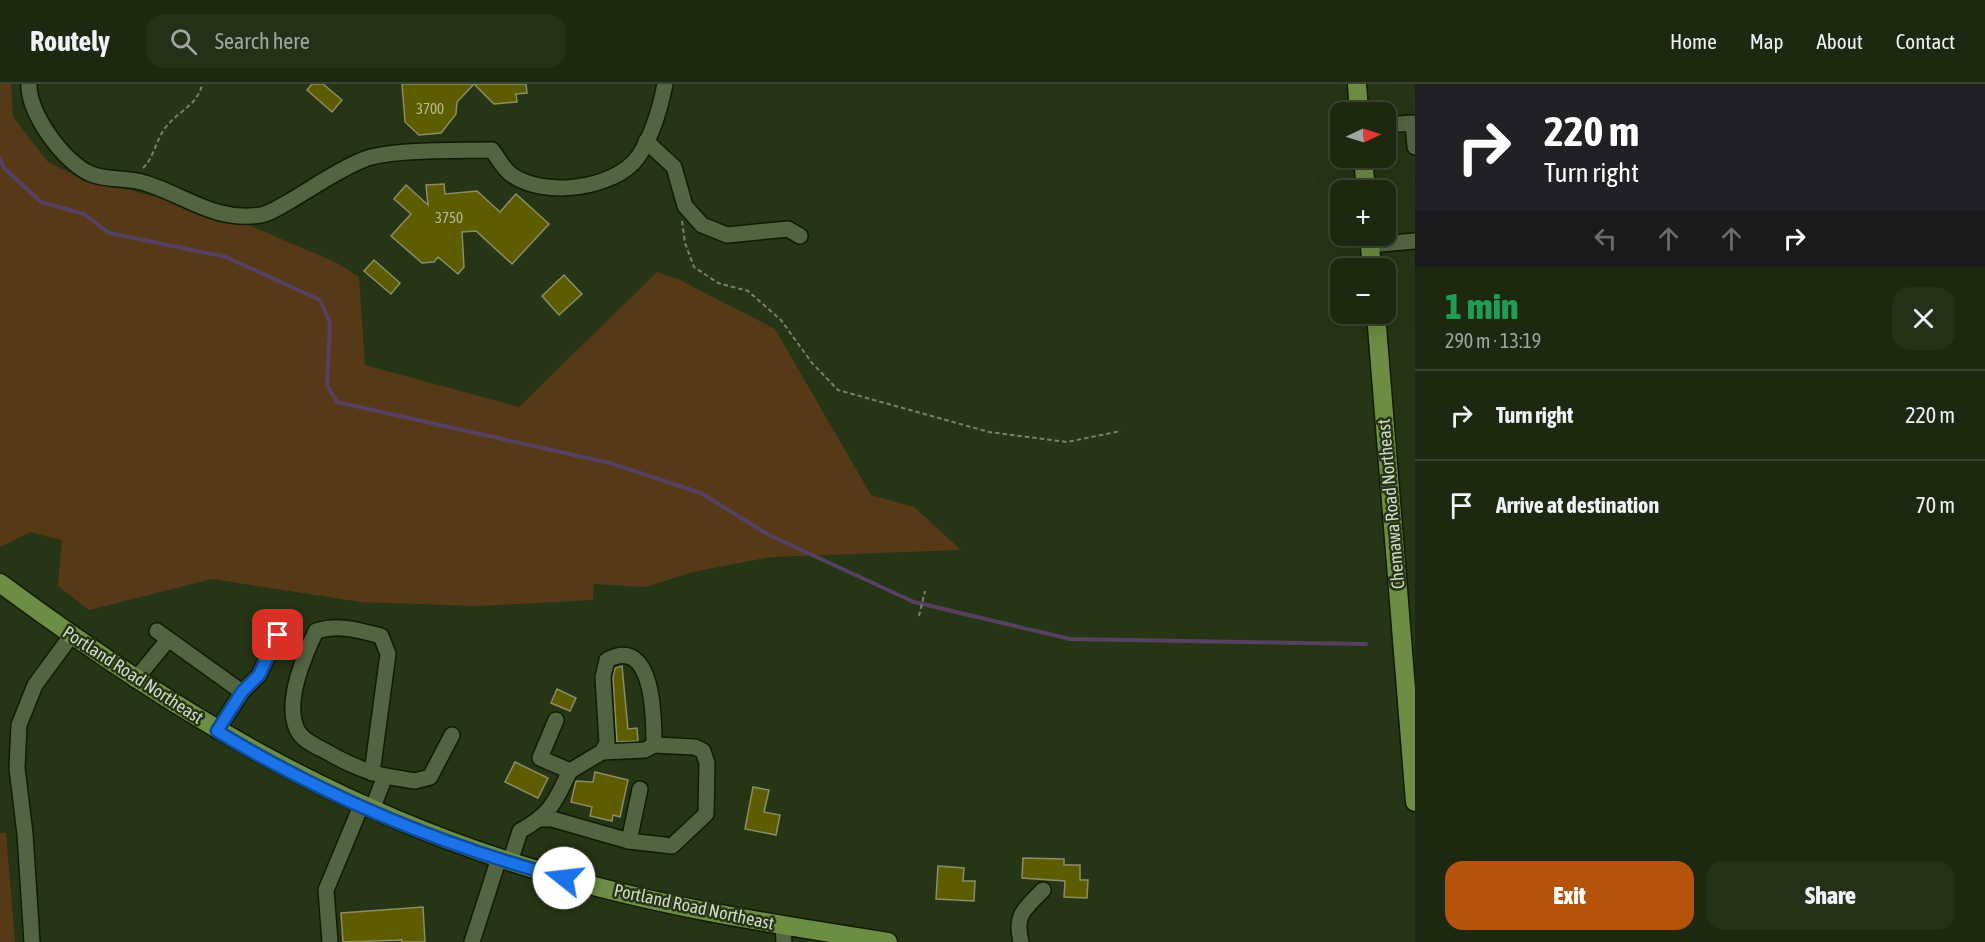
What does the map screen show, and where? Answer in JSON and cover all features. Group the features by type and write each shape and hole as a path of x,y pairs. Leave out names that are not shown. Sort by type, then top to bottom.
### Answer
{"main road":[{"path":"1357,84 1358,102"},
{"name":"Chemawa Road Northeast","path":"1377,324 1415,802"},
{"name":"Portland Road Northeast","path":"0,583 135,680 217,731 274,763 367,808 505,860 784,934 888,942"}],"street":[{"path":"29,84 38,116 49,136 72,162 90,174 116,180 143,182 228,216 264,214 367,158 390,155 492,150 511,175 534,186 567,190 602,180 637,158 659,113 665,84"},
{"path":"1396,124 1413,123 1415,147"},
{"path":"646,141 674,167 685,206 702,225 727,235 788,229 800,236"},
{"path":"1396,241 1415,241"},
{"path":"330,942 326,890 367,808 378,775 388,654 381,636 352,628 330,627 316,631 301,663 292,713 298,732 306,740 356,769 378,775 415,781 430,777 452,735"},
{"path":"217,731 242,692 259,675 278,635"},
{"path":"32,942 25,834 17,768 19,725 35,685 71,636"},
{"path":"135,680 162,636 242,692"},
{"path":"602,752 607,743 603,678 607,660 615,656 627,655 643,667 654,704 654,745"},
{"path":"556,720 540,758 570,771"},
{"path":"472,942 505,860 520,831 541,819 552,809 570,771 602,752 645,750 654,745 695,747 703,751 707,763 705,814 672,846 629,841 552,819 541,819"},
{"path":"629,841 640,789"},
{"path":"1021,942 1017,927 1020,914 1043,890"}],"path":[{"path":"138,172 148,163 154,146 166,126 196,99 202,84"},
{"path":"685,206 681,228 694,267 717,283 748,291 781,320 812,363 838,390 989,432 1067,442 1121,431"},
{"path":"919,616 926,591"}],"shaded area":[{"path":"0,84 11,84 13,117 48,162 76,176 228,216 337,263 359,277 365,365 519,407 657,272 678,279 775,329 871,495 914,507 961,550 771,557 693,572 646,587 594,584 593,600 477,606 361,602 212,579 89,610 58,586 62,540 30,532 0,547"},
{"path":"0,833 6,833 15,942 0,942"}],"building":[{"path":"312,84 323,84 342,100 332,112 307,90"},
{"path":"402,84 474,84 457,102 456,114 441,133 419,135 405,122"},
{"path":"474,84 526,84 527,93 516,94 517,102 494,104"},
{"path":"444,184 445,194 477,191 500,212 516,194 549,224 512,264 476,231 462,232 464,267 458,274 438,257 434,262 422,263 391,236 411,214 394,199 406,185 428,205 426,185"},
{"path":"374,260 400,283 391,294 364,271"},
{"path":"564,275 582,294 559,315 542,296"},
{"path":"622,666 628,729 637,728 638,741 617,742 613,678 615,668"},
{"path":"557,689 576,698 570,711 551,703"},
{"path":"515,762 548,778 538,798 505,782"},
{"path":"595,772 628,780 620,817 613,815 612,821 590,816 592,807 571,802 576,781 593,782"},
{"path":"753,787 769,790 764,812 780,815 776,835 745,829"},
{"path":"1023,858 1064,859 1064,865 1080,865 1080,880 1088,880 1087,898 1064,897 1065,881 1022,878"},
{"path":"938,866 964,868 963,881 975,881 974,901 936,899"},
{"path":"423,907 425,942 402,942 402,940 343,942 341,913"}],"waterway":[{"path":"0,158 4,168 41,202 84,214 109,233 226,257 320,300 330,323 327,385 337,402 610,463 701,493 769,535 914,602 1070,639 1366,644"}],"route":[{"path":"278,635 259,675 242,692 217,731 274,763 372,810 478,851 564,878"}]}
